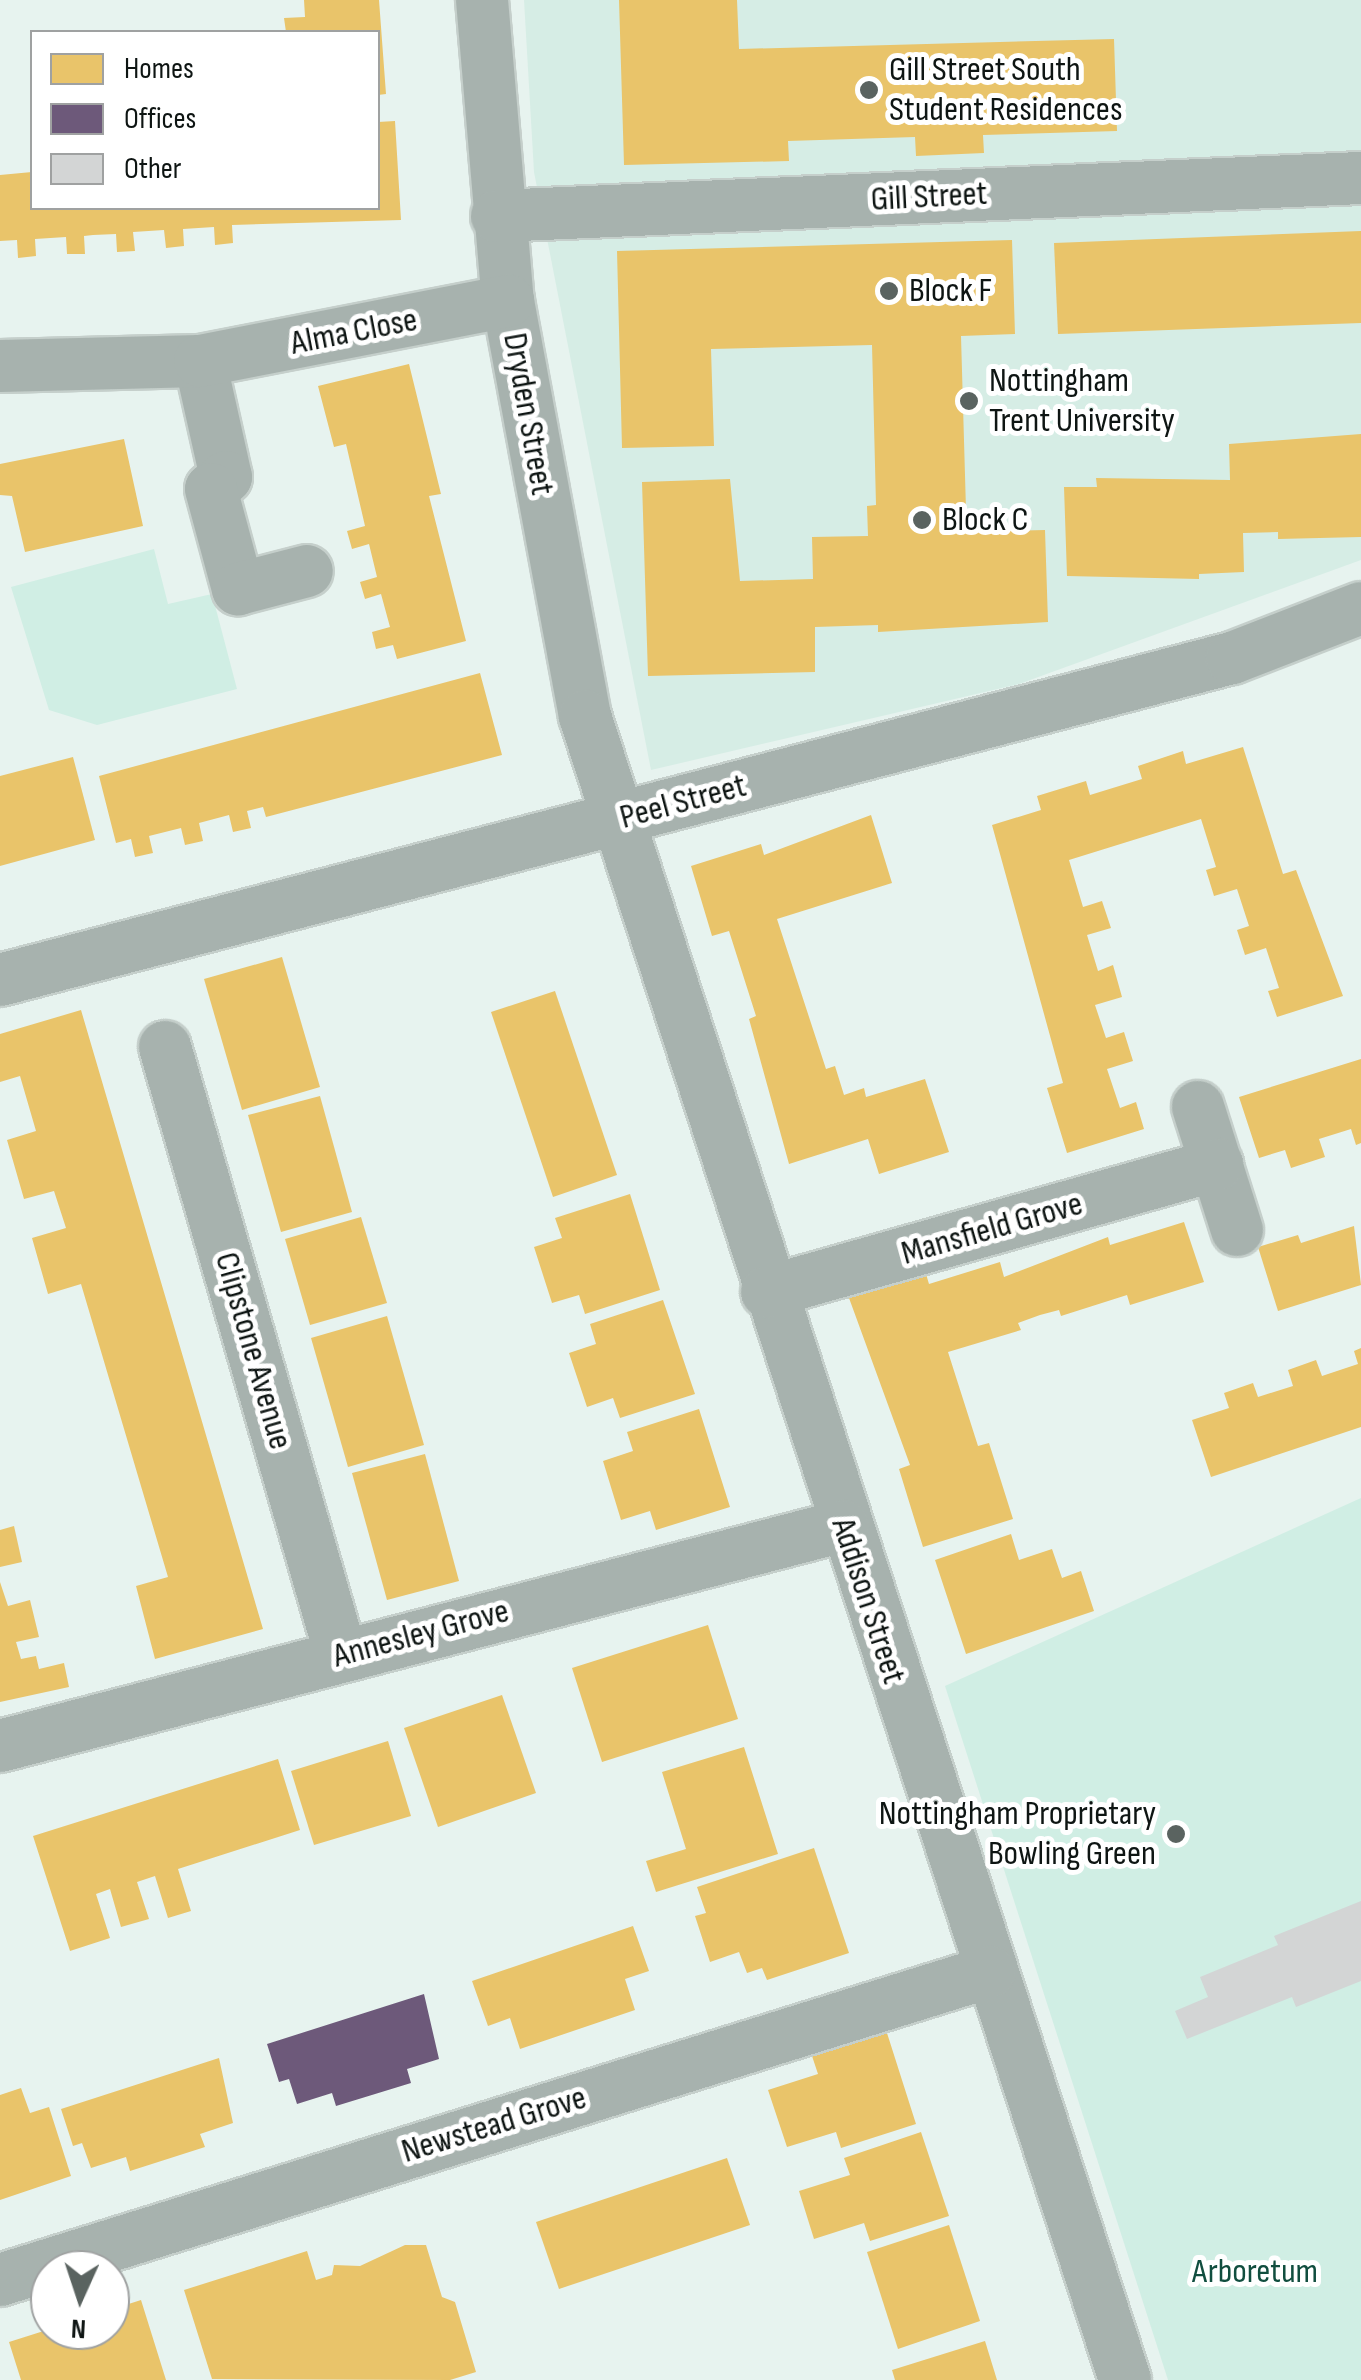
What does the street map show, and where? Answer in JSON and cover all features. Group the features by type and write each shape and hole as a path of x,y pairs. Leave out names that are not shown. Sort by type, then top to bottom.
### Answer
{"street":[{"name":"Dryden Street","path":"482,0 497,216 508,302 568,640 614,820"},
{"name":"Gill Street","path":"497,216 1361,178"},
{"name":"Alma Close","path":"0,366 200,361 508,302"},
{"path":"200,361 226,477 211,489 238,589 307,571"},
{"name":"Peel Street","path":"0,980 1232,658 1361,608"},
{"name":"Addison Street","path":"614,820 1125,2380"},
{"name":"Clipstone Avenue","path":"166,1047 341,1655"},
{"path":"1198,1108 1237,1230"},
{"name":"Mansfield Grove","path":"768,1292 1216,1165"},
{"name":"Annesley Grove","path":"0,1746 843,1526"},
{"name":"Newstead Grove","path":"0,2280 989,1972"}],"shaded area":[{"name":"Nottingham Trent University","path":"524,0 1361,0 1361,560 1019,684 651,770 534,172"}],"green space":[{"path":"154,549 168,604 212,594 237,689 97,725 49,710 11,587"},
{"name":"Nottingham Proprietary Bowling Green","path":"1361,1498 1361,2380 1168,2380 945,1686"}],"building: Homes":[{"path":"304,0 379,0 386,94 380,95 380,30 286,30 284,18 305,17"},
{"name":"Gill Street South Student Residences","path":"619,0 737,0 739,49 1114,39 1117,131 983,135 984,153 916,156 915,137 788,141 789,161 624,165"},
{"path":"395,121 401,220 232,225 233,243 215,245 214,227 183,229 184,246 166,248 164,230 133,232 135,251 117,252 116,234 93,235 84,236 85,254 67,254 66,237 35,239 36,256 18,258 17,240 0,241 0,175 30,172 30,210 380,210 380,122"},
{"path":"1361,231 1361,323 1058,334 1054,243"},
{"path":"1012,240 1015,334 961,336 966,510 976,510 977,532 1045,530 1048,622 878,632 878,625 815,627 815,672 648,676 642,482 730,479 740,581 813,579 812,537 868,536 867,506 876,505 872,345 711,349 714,446 622,448 617,251"},
{"path":"409,364 441,494 429,496 466,641 397,659 393,645 376,649 372,632 390,627 381,594 365,599 360,582 377,577 369,544 352,549 347,531 365,526 346,444 334,447 318,386"},
{"path":"1361,434 1361,537 1278,539 1278,532 1243,533 1244,572 1199,574 1199,579 1067,576 1064,487 1097,487 1096,478 1230,480 1229,444"},
{"path":"124,439 143,526 25,552 12,496 0,495 0,464"},
{"path":"480,673 502,755 266,817 263,807 247,811 251,828 233,832 229,815 199,823 203,841 185,845 181,828 149,836 153,853 135,857 131,839 116,843 99,776"},
{"path":"1243,747 1283,874 1296,870 1343,996 1277,1017 1268,991 1279,988 1266,948 1245,955 1237,930 1249,926 1237,889 1214,896 1206,870 1216,867 1201,819 1069,860 1083,907 1102,901 1111,928 1087,935 1098,971 1113,965 1122,997 1095,1005 1106,1038 1124,1032 1133,1061 1107,1069 1120,1108 1136,1102 1144,1129 1067,1153 1047,1088 1063,1083 992,825 1041,810 1037,796 1086,781 1090,795 1142,779 1138,766 1183,751 1186,764"},
{"path":"73,757 95,840 0,866 0,776"},
{"path":"871,815 892,883 777,919 826,1069 835,1066 844,1095 864,1088 866,1097 925,1079 949,1152 879,1174 868,1139 789,1164 749,1019 756,1016 729,931 712,936 691,866 761,844 764,855"},
{"path":"282,957 320,1087 242,1110 204,979"},
{"path":"555,991 617,1175 553,1197 491,1012"},
{"path":"81,1010 263,1629 155,1659 136,1586 168,1577 81,1284 48,1294 32,1238 66,1228 54,1191 24,1199 7,1140 36,1131 20,1076 0,1082 0,1034"},
{"path":"1361,1059 1361,1143 1356,1145 1351,1129 1319,1139 1325,1157 1291,1168 1285,1150 1259,1158 1239,1097"},
{"path":"320,1096 352,1212 281,1232 248,1115"},
{"path":"630,1194 660,1290 585,1314 579,1295 552,1303 534,1247 562,1238 555,1218"},
{"path":"361,1217 387,1303 310,1325 285,1239"},
{"path":"1184,1222 1204,1282 1130,1305 1127,1295 1061,1316 1059,1310 1040,1315 1018,1323 1021,1330 948,1352 978,1446 989,1443 1013,1519 923,1547 899,1469 910,1465 849,1298 926,1274 929,1284 1000,1262 1004,1277 1108,1237 1110,1245"},
{"path":"1354,1226 1361,1285 1278,1311 1258,1247 1298,1235 1301,1243"},
{"path":"663,1300 695,1394 620,1418 613,1398 587,1407 569,1353 596,1344 590,1324"},
{"path":"387,1316 424,1445 348,1467 311,1338"},
{"path":"1361,1348 1361,1427 1211,1477 1192,1420 1229,1408 1224,1393 1253,1383 1258,1397 1293,1386 1288,1370 1316,1360 1322,1376 1358,1364 1354,1351"},
{"path":"699,1409 730,1507 656,1530 650,1511 621,1520 603,1461 633,1451 627,1432"},
{"path":"425,1454 459,1581 387,1600 352,1473"},
{"path":"14,1526 22,1562 0,1567 0,1530"},
{"path":"1011,1534 1019,1560 1052,1549 1062,1578 1081,1571 1094,1611 966,1654 935,1560"},
{"path":"0,1582 8,1606 30,1600 39,1637 16,1642 21,1659 36,1656 39,1669 64,1663 69,1687 0,1702"},
{"path":"708,1625 738,1719 602,1762 572,1668"},
{"path":"502,1695 536,1793 438,1827 404,1728"},
{"path":"388,1741 411,1816 314,1845 291,1771"},
{"path":"744,1747 778,1854 656,1892 646,1861 686,1849 662,1772"},
{"path":"278,1759 300,1830 178,1869 191,1911 168,1918 155,1876 137,1882 149,1919 121,1927 110,1889 96,1894 110,1938 70,1951 33,1836"},
{"path":"814,1848 849,1953 767,1980 762,1968 747,1973 739,1952 710,1962 695,1916 706,1913 697,1887"},
{"path":"633,1926 649,1971 625,1979 635,2010 520,2049 510,2018 488,2026 472,1981"},
{"path":"887,2033 916,2124 841,2148 836,2132 787,2147 768,2090 818,2074 812,2056"},
{"path":"219,2058 233,2123 200,2134 205,2147 130,2171 126,2157 91,2168 82,2143 73,2146 61,2109"},
{"path":"21,2088 30,2113 49,2107 71,2176 0,2200 0,2095"},
{"path":"921,2132 949,2216 870,2241 864,2223 814,2239 799,2191 850,2175 844,2158"},
{"path":"727,2158 750,2225 559,2289 536,2222"},
{"path":"949,2225 980,2321 898,2349 867,2252"},
{"path":"405,2245 426,2245 442,2297 455,2302 476,2372 450,2380 212,2379 184,2290 307,2251 316,2280 332,2275 334,2265 360,2266"},
{"path":"141,2300 166,2380 21,2380 9,2342 30,2335 30,2350 130,2350 130,2304"},
{"path":"985,2341 997,2380 895,2380 892,2370"}],"building: Offices":[{"path":"424,1994 439,2059 407,2069 411,2083 336,2106 332,2093 297,2104 289,2079 279,2082 267,2044"}],"building: Other":[{"path":"1361,1901 1361,1981 1296,2007 1292,1997 1187,2039 1175,2011 1208,1997 1200,1977 1278,1945 1274,1936"}],"place":[{"name":"Gill Street South Student Residences","path":"869,90"},
{"name":"Block F","path":"889,291"},
{"name":"Nottingham Trent University","path":"969,401"},
{"name":"Block C","path":"922,520"},
{"name":"Nottingham Proprietary Bowling Green","path":"1176,1834"}],"park label":[{"name":"Arboretum","path":"1255,2272"}]}
